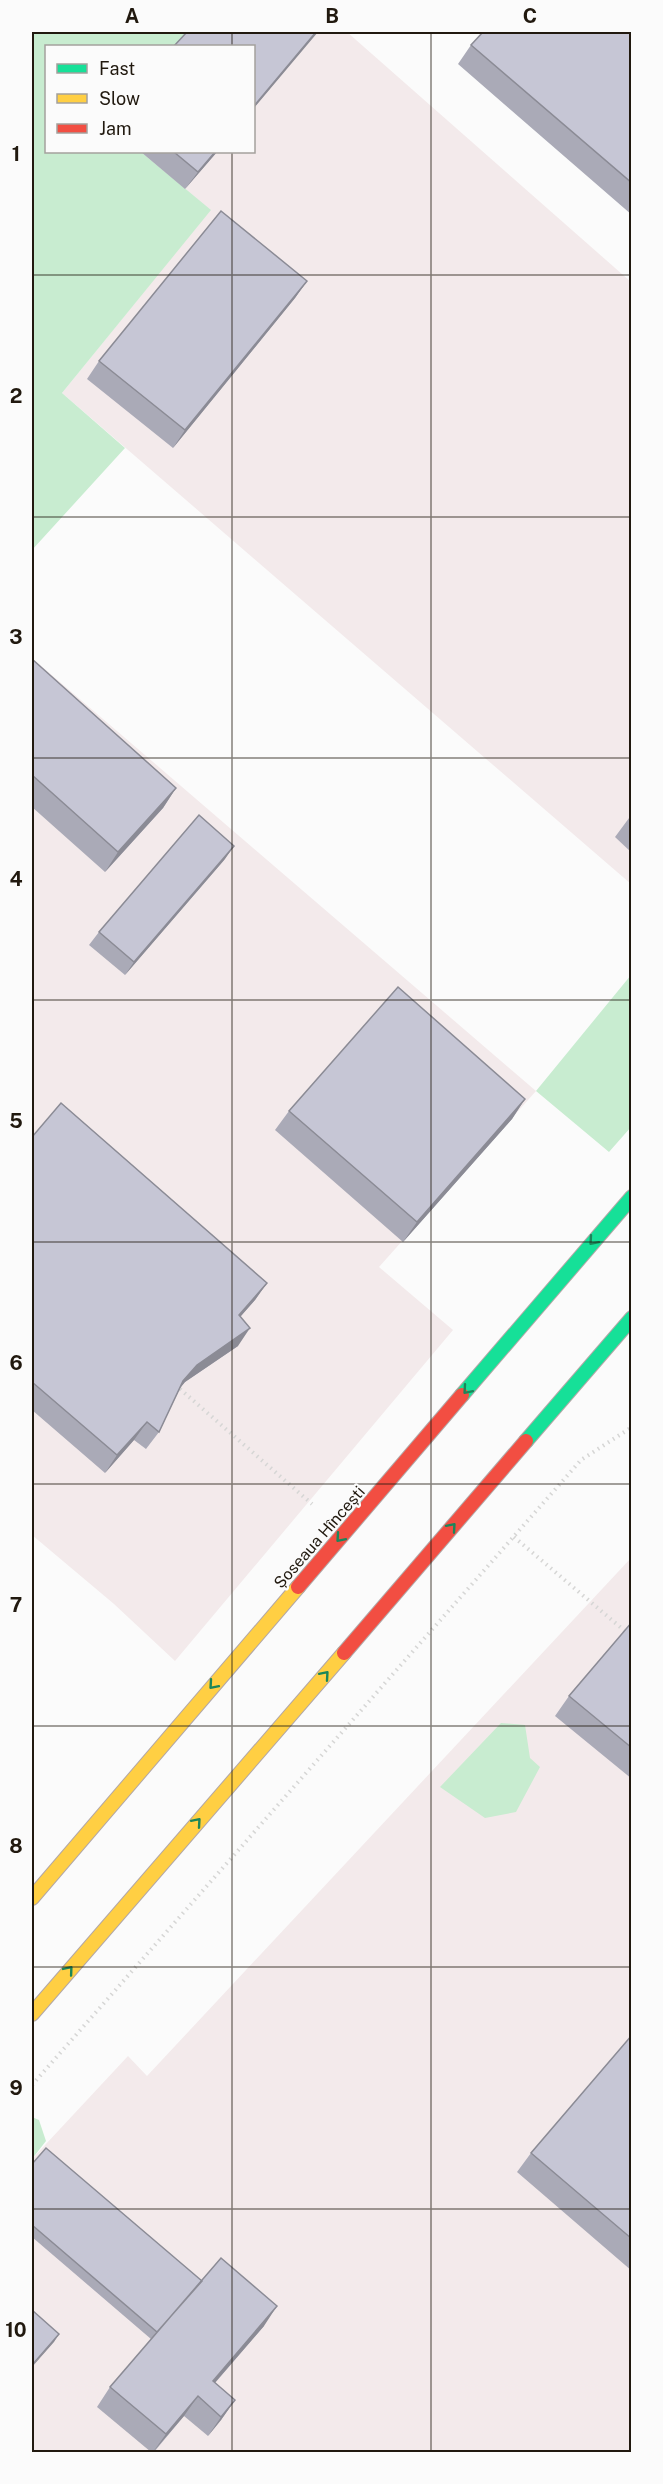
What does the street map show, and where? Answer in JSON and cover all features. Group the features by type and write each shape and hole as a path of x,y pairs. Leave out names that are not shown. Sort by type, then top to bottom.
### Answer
{"highway":[{"name":"Șoseaua Hîncești","path":"32,1898 632,1197"},
{"path":"32,2014 632,1318"}],"path":[{"path":"180,1389 344,1532"},
{"path":"32,2085 581,1461 632,1427"},
{"path":"514,1537 626,1632"}],"shaded area":[{"path":"189,32 347,32 631,282 631,884 62,393 210,210 142,153 255,153 255,45"},
{"path":"32,658 536,1091 379,1267 453,1330 175,1661 114,1604 32,1535"},
{"path":"631,1558 631,2452 32,2452 32,2159 128,2056 147,2076"}],"green space":[{"path":"32,32 189,32 178,45 45,45 45,153 142,153 211,210 62,393 125,448 32,550"},
{"path":"631,975 631,1127 609,1152 536,1091"},
{"path":"501,1723 525,1725 530,1758 540,1767 516,1812 485,1818 440,1787"},
{"path":"32,2117 39,2120 46,2141 32,2159"}],"building":[{"path":"187,32 316,32 255,105 255,45 175,45"},
{"path":"483,32 632,32 632,183 471,45"},
{"path":"175,153 214,153 198,172"},
{"path":"221,211 307,281 185,430 99,361"},
{"path":"32,659 176,788 118,852 32,775"},
{"path":"199,815 234,846 134,962 99,932"},
{"path":"398,987 525,1099 417,1222 289,1111"},
{"path":"61,1103 267,1283 239,1315 250,1328 197,1365 183,1381 159,1432 147,1422 117,1455 32,1382 32,1137"},
{"path":"632,1622 632,1748 569,1696"},
{"path":"632,2035 632,2239 531,2153"},
{"path":"46,2148 202,2281 157,2332 32,2225 32,2164"},
{"path":"221,2258 277,2306 213,2381 235,2400 221,2417 198,2396 166,2434 110,2387"},
{"path":"32,2310 59,2334 33,2364 32,2362"}],"traffic: fast":[{"path":"462,1395 632,1197"},
{"path":"526,1441 632,1318"}],"traffic: slow":[{"path":"32,1898 298,1587"},
{"path":"32,2014 344,1653"}],"traffic: jam":[{"path":"298,1587 462,1395"},
{"path":"344,1653 526,1441"}]}
